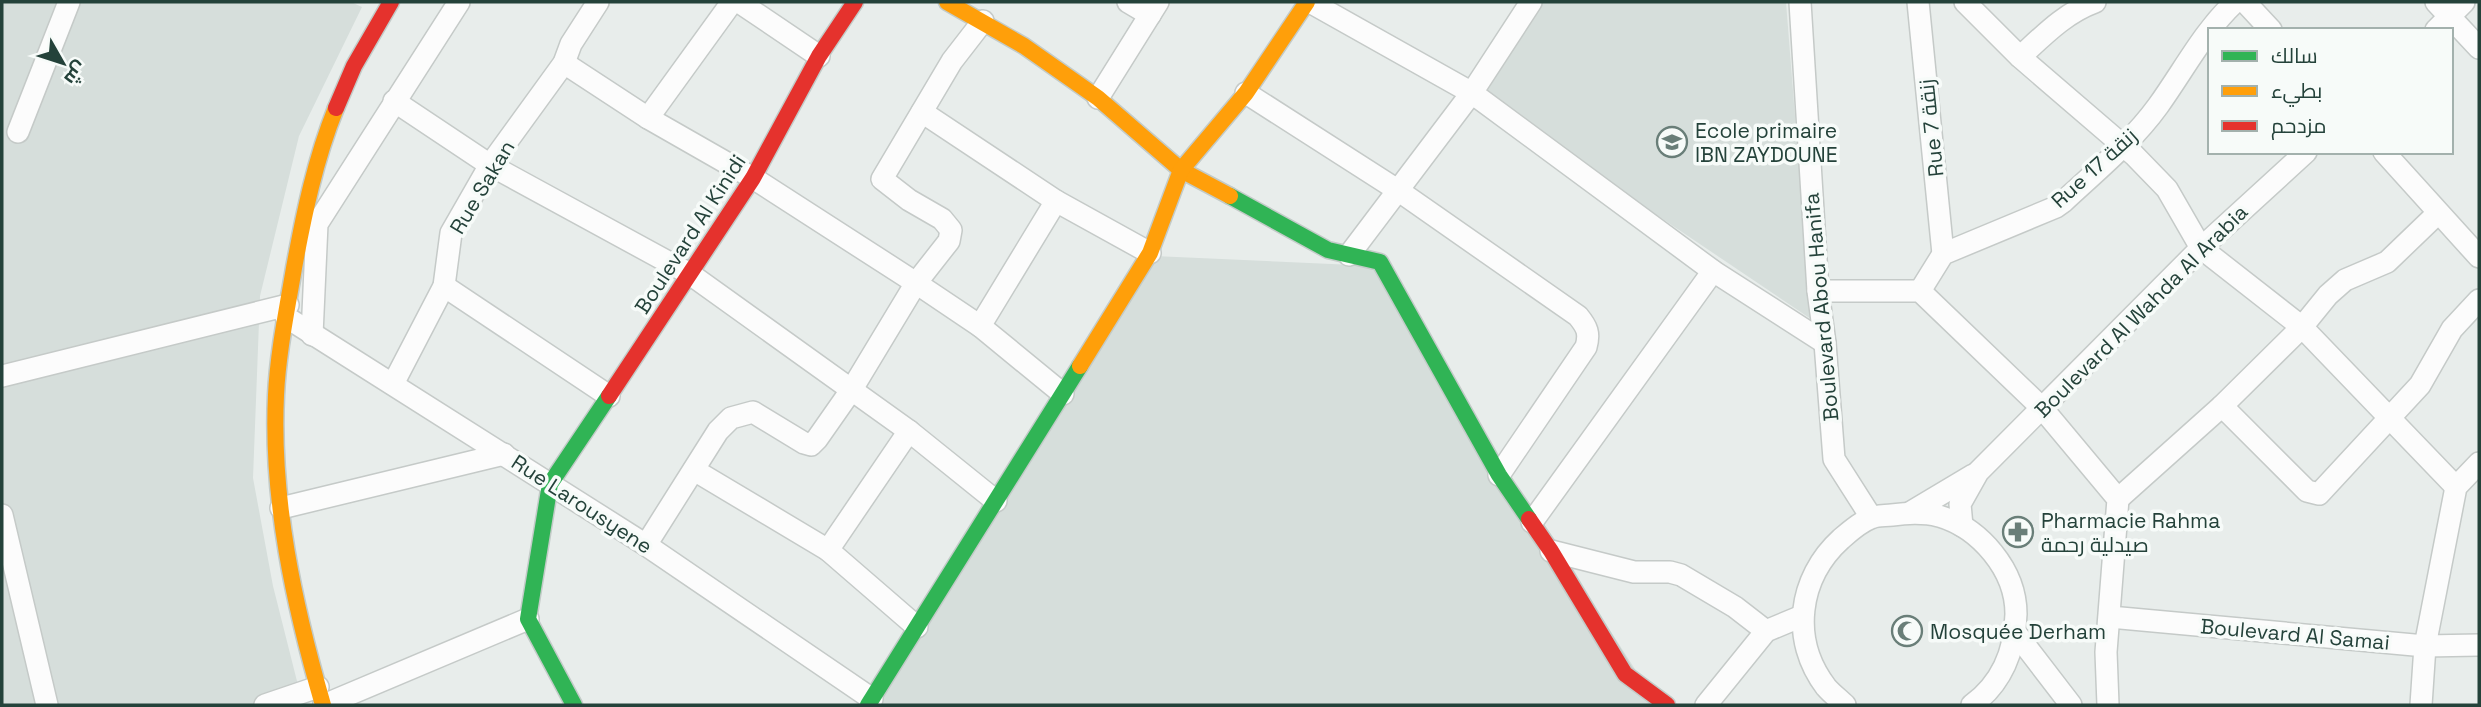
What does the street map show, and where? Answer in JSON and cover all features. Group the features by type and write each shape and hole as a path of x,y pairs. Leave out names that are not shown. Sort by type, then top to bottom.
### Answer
{"street":[{"path":"18,132 69,2"},
{"path":"322,699 290,567 281,508 276,411 287,311 304,210 332,119 354,67 391,2"},
{"path":"312,335 317,224 458,2"},
{"name":"Rue Sakan","path":"393,384 444,286 451,233 490,165 564,64 571,44 598,2"},
{"path":"648,118 732,2"},
{"path":"739,2 819,56"},
{"name":"Boulevard Al Kinidi","path":"550,484 753,178 819,56 855,2"},
{"path":"1098,98 1154,8 1128,2"},
{"path":"870,702 1150,253 1181,170 1246,93 1309,2 1472,93 1713,271 1825,343"},
{"path":"1349,255 1472,93 1531,2"},
{"name":"Boulevard Abou Hanifa","path":"1800,2 1818,291 1825,343 1833,459 1871,517"},
{"name":"Rue 7 زنقة","path":"1918,2 1943,254"},
{"path":"1965,2 2021,57 2123,145 2167,190 2201,248 2302,327 2456,487"},
{"path":"2021,57 2064,19 2095,2"},
{"name":"Rue 17 زنقة","path":"2210,28 2235,2"},
{"path":"2245,2 2269,28"},
{"path":"952,3 1024,46 1098,98 1181,170 1328,250 1380,262 1499,475 1551,551 1625,674 1667,705"},
{"path":"2446,12 2479,48"},
{"path":"646,545 723,424 731,418 753,412 804,443 811,444 852,389 916,283 949,240 951,230 942,219 909,200 882,179 952,61 983,21"},
{"name":"Rue 17 زنقة","path":"1943,254 2056,207 2123,145 2156,108 2208,31"},
{"path":"564,64 648,118 753,178 916,283 980,326 1063,394"},
{"path":"1246,93 1399,191 1578,316 1587,328 1589,337 1586,347 1499,475"},
{"path":"394,101 490,165 690,274 909,431 996,501"},
{"path":"922,112 1056,201 1150,253"},
{"name":"Boulevard Al Wahda Al Arabia","path":"1911,512 1978,472 2201,248 2304,154"},
{"path":"2386,154 2479,257"},
{"path":"980,326 1056,201"},
{"path":"2118,499 2222,406 2302,327 2328,295 2345,280 2387,262 2438,213"},
{"path":"1920,290 1943,254"},
{"path":"1532,522 1713,271"},
{"path":"444,286 609,396"},
{"path":"1818,291 1920,290 2042,408 2118,499 2106,652 2108,705"},
{"path":"2222,406 2307,491 2316,494 2322,492 2388,416 2427,377 2452,329 2479,300"},
{"path":"2,376 287,311"},
{"name":"Rue Larousyene","path":"287,311 312,335 646,545 870,702"},
{"path":"828,550 909,431"},
{"path":"281,508 504,454"},
{"path":"2421,705 2425,646 2456,487 2479,463"},
{"path":"694,470 828,550 917,627"},
{"name":"Boulevard Al Wahda Al Arabia","path":"1962,526 1960,504 1978,472"},
{"path":"550,484 528,619 574,705"},
{"path":"1845,705 1827,688 1813,666 1805,642 1802,616 1809,582 1826,552 1852,530 1871,517 1911,512 1939,516 1962,526 1982,541 1999,560 2010,583 2016,607 2015,632 2004,670 1993,686 1972,705"},
{"path":"2,515 47,705"},
{"path":"1551,551 1634,572 1670,572 1681,575 1735,607 1766,631"},
{"path":"1706,705 1766,631 1802,616"},
{"name":"Boulevard Al Samai","path":"2110,617 2425,646 2479,645"},
{"path":"265,705 322,699 528,619"},
{"path":"2015,632 2071,705"}],"shaded area":[{"path":"2,2 351,2 362,7 299,136 260,296 253,478 273,586 303,705 2,705"},
{"name":"Ecole primaire IBN ZAYDOUNE","path":"1531,2 1786,2 1811,319 1473,91"},
{"path":"1154,256 1376,266 1658,705 872,705"}],"traffic: fast":[{"path":"1230,196 1328,250 1380,262 1499,475 1529,519"},
{"path":"868,705 1080,366"},
{"path":"574,705 528,619 550,484 609,396"}],"traffic: slow":[{"path":"947,2 1024,46 1098,98 1181,170 1230,196"},
{"path":"1080,366 1150,253 1181,170 1246,93 1307,2"},
{"path":"323,705 294,591 287,552 275,434 283,331 302,228 316,167 336,108"}],"traffic: jam":[{"path":"336,108 354,66 391,2"},
{"path":"609,396 753,178 819,56 855,2"},
{"path":"1529,519 1625,674 1667,705"}],"place":[{"name":"Ecole primaire IBN ZAYDOUNE","path":"1672,142"},
{"name":"Pharmacie Rahma صيدلية رحمة","path":"2018,532"},
{"name":"Mosquée Derham","path":"1907,631"}]}
